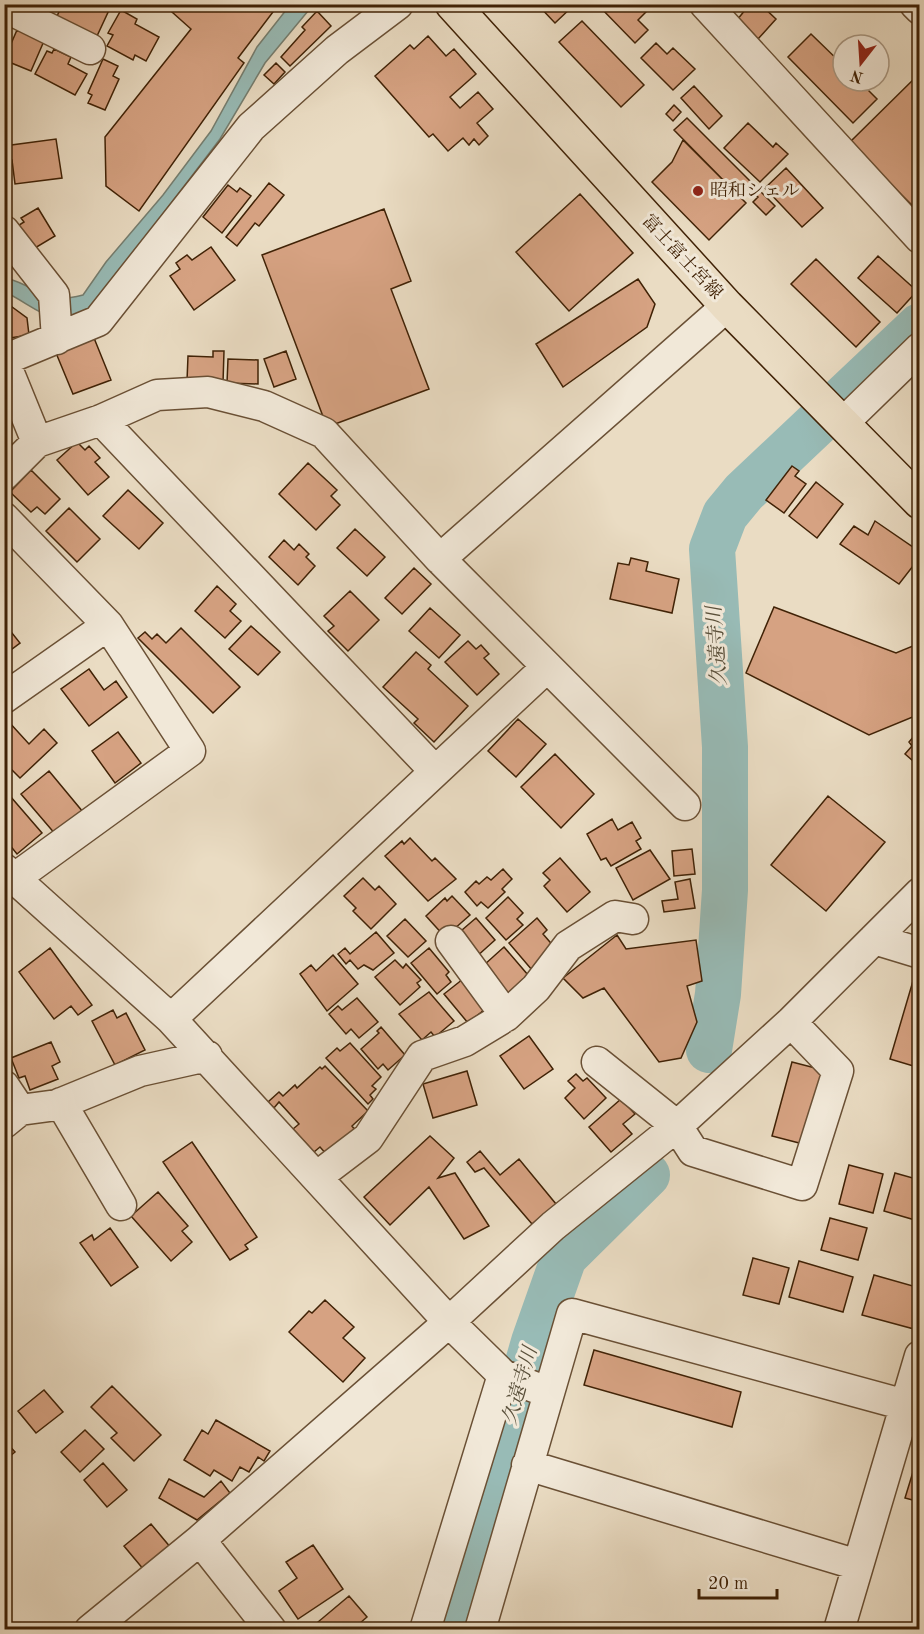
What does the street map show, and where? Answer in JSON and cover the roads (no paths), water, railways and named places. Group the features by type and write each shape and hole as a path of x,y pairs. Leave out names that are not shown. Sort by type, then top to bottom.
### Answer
{"main road":[{"name":"富士富士宮線","path":"452,4 728,306 920,502"}],"street":[{"path":"37,442 4,360 57,332 98,321 250,127 337,50 398,4"},
{"path":"705,4 920,238"},
{"path":"915,4 920,9"},
{"path":"10,12 90,49"},
{"path":"4,231 54,295 57,332"},
{"path":"440,559 728,306"},
{"path":"833,415 920,348"},
{"path":"4,475 37,442 101,420 156,395 208,392 264,406 324,434 440,559 685,805"},
{"path":"101,420 434,770"},
{"path":"4,518 108,625 190,751 10,874 171,1019 318,1176 449,1322 525,1384 527,1465 490,1627"},
{"path":"4,698 108,625"},
{"path":"171,1019 434,770 547,667"},
{"path":"90,1629 200,1540 449,1322 552,1226 677,1126 791,1022 920,893"},
{"path":"318,1176 368,1138 422,1056 465,1041 506,1016 536,988 568,946 615,916 633,919"},
{"path":"874,939 920,953"},
{"path":"451,941 506,1016"},
{"path":"597,1062 677,1126 693,1151 802,1185 838,1071 791,1022"},
{"path":"10,1107 61,1103 140,1071 207,1056"},
{"path":"61,1103 121,1205"},
{"path":"425,1629 525,1384 572,1314 912,1407"},
{"path":"839,1629 858,1565 912,1407 920,1356"},
{"path":"527,1465 858,1565"},
{"path":"200,1540 271,1629"}],"water":[{"path":"290,5 313,5 265,63 220,139 89,311 76,316 54,317 36,310 5,292 5,278 17,281 48,297 68,298 83,295 106,262 163,195 211,131 257,47"}],"waterway":[{"name":"久遠寺川","path":"709,1050 718,994 725,890 725,747 712,549 725,515 744,492 920,326"},
{"name":"久遠寺川","path":"450,1630 534,1342 564,1257 647,1175"}],"place":[{"name":"昭和シェル","path":"698,191"}]}
